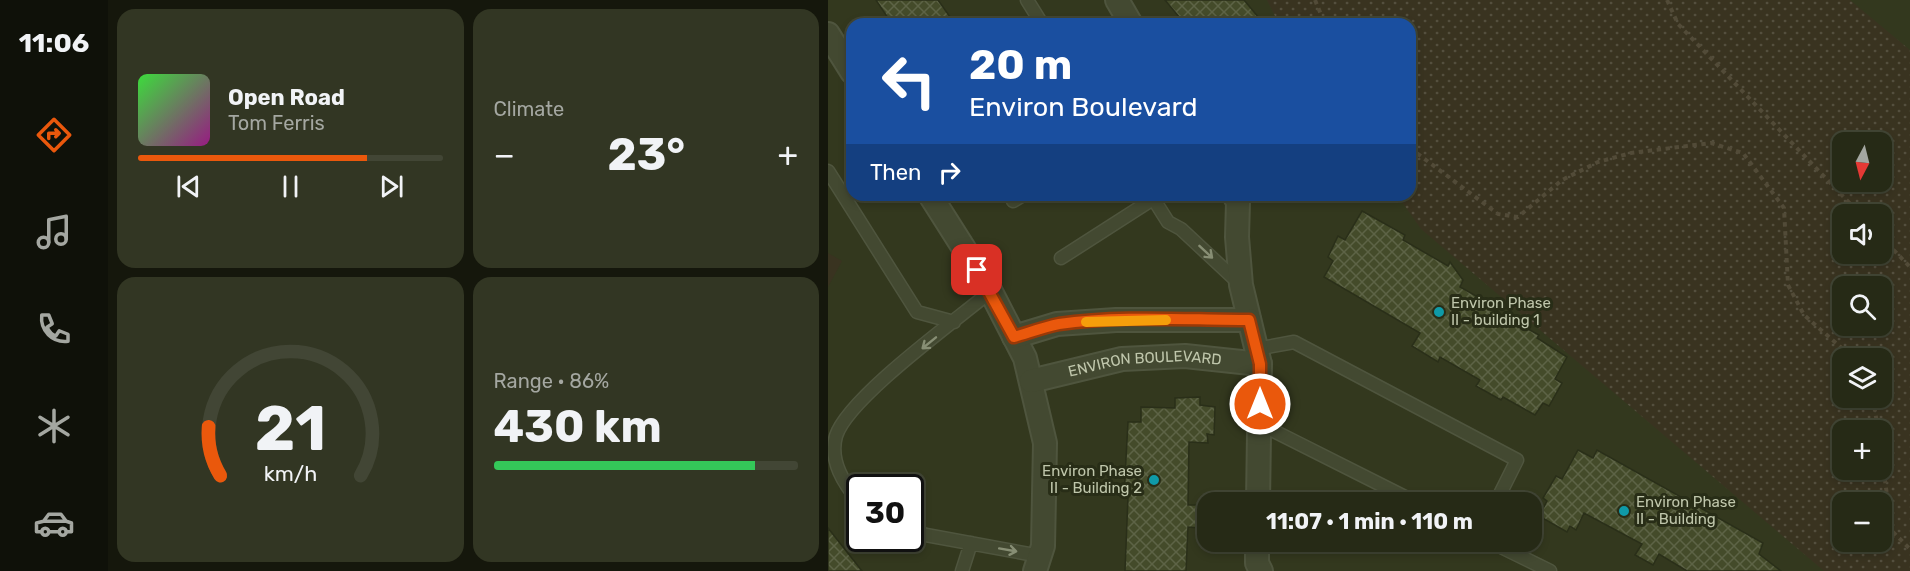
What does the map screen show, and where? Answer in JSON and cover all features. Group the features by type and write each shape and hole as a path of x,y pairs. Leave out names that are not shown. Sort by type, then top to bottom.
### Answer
{"street":[{"path":"1117,0 1128,18"},
{"path":"828,34 846,62"},
{"path":"934,201 990,292 1026,358 1045,443 1043,546 1038,563"},
{"path":"1238,201 1237,237 1241,285 1258,356 1260,424 1258,492"},
{"path":"1014,337 1057,324 1249,320"},
{"name":"ENVIRON BOULEVARD","path":"1031,381 1122,359 1258,356"},
{"path":"1257,552 1257,563 1261,571"}],"lane":[{"path":"1027,0 1038,18"},
{"path":"828,171 846,200"},
{"path":"847,201 917,312 954,322"},
{"path":"1061,258 1146,201"},
{"path":"1155,201 1168,222 1181,229 1241,285"},
{"path":"846,486 834,458 836,437 845,418 868,393 990,292"},
{"path":"1258,356 1294,342 1517,460 1501,492"},
{"path":"1260,424 1395,492"},
{"path":"924,534 971,543 1038,563"},
{"path":"962,571 971,543"},
{"path":"1511,552 1550,571"}],"path":[{"path":"1315,0 1322,18"},
{"path":"1666,0 1678,24 1850,204"},
{"path":"1416,152 1498,214 1518,217 1562,180 1598,162 1631,153 1711,142 1743,153 1784,208 1788,285 1804,315 1841,348"},
{"path":"1892,248 1910,267"},
{"path":"1885,480 1892,531 1910,549"}],"shaded area":[{"path":"1267,0 1850,0 1910,50 1910,571 1824,571 1421,229 1401,201 1416,201 1416,18 1276,18"},
{"path":"828,253 842,261 828,287"}],"building":[{"path":"876,0 938,0 951,18 888,18"},
{"path":"1165,0 1244,0 1259,18 1180,18"},
{"name":"Environ Phase II - building 1","path":"1362,211 1405,235 1403,240 1448,266 1450,262 1463,280 1460,287 1492,305 1489,308 1539,335 1537,338 1567,357 1555,379 1562,383 1549,406 1543,403 1535,415 1503,397 1501,400 1476,386 1480,380 1440,357 1438,362 1412,346 1420,333 1324,277 1333,261 1328,257 1338,236 1345,240"},
{"name":"Environ Phase II - Building 2","path":"1200,397 1200,405 1215,407 1214,435 1207,434 1208,443 1189,442 1188,505 1197,505 1197,528 1188,527 1186,571 1125,571 1128,497 1124,496 1128,422 1141,422 1141,407 1175,408 1175,398"},
{"name":"Environ Phase II - Building","path":"1578,450 1593,458 1597,450 1763,543 1759,554 1781,571 1687,571 1659,554 1653,565 1635,555 1642,544 1584,513 1576,530 1570,526 1567,532 1542,518 1542,510 1547,501 1543,498 1556,476 1562,479"},
{"path":"828,528 862,571 828,571"}],"slow traffic":[{"path":"1086,322 1166,320"}],"place":[{"name":"Environ Phase II - building 1","path":"1439,312"},
{"name":"Environ Phase II - Building 2","path":"1154,480"},
{"name":"Environ Phase II - Building","path":"1624,511"}],"route":[{"path":"977,270 989,288 1014,337 1057,324 1116,320 1249,320 1260,364 1260,404"}]}
